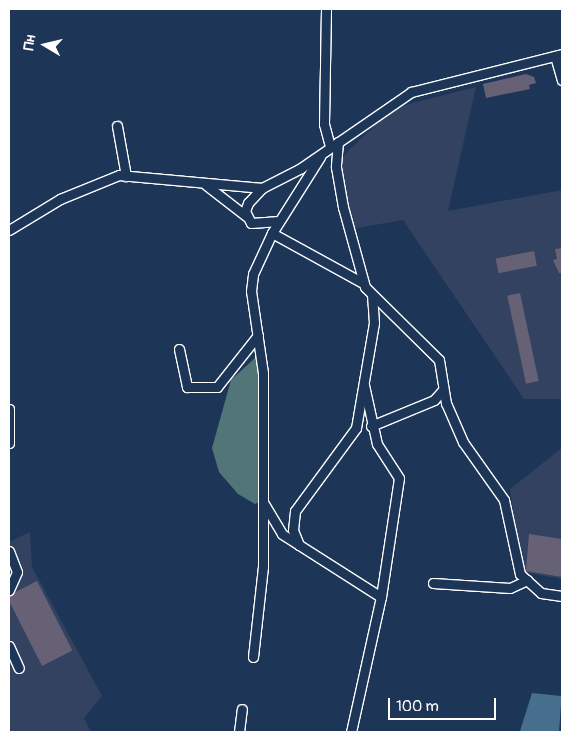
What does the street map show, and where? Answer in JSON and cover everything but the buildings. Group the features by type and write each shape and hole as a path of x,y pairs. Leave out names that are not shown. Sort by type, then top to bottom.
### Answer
{"street":[{"path":"326,9 324,124 334,145 337,175 363,282 372,296 439,360 443,390 471,458 504,500 520,574 541,593 562,596"},
{"path":"246,216 248,203 262,188 320,157 334,145 411,92 558,55 562,80"},
{"path":"117,126 126,176"},
{"path":"253,657 263,567 261,499 263,373 253,274 278,222 320,157"},
{"path":"9,230 60,199 126,176 262,188"},
{"path":"201,183 259,226 278,222"},
{"path":"272,233 363,282"},
{"path":"299,545 293,530 295,511 356,428 374,324 372,296"},
{"path":"179,349 187,387 217,387 258,335"},
{"path":"351,732 381,597 399,478 371,426 364,385"},
{"path":"371,426 434,400 443,390"},
{"path":"9,409 9,443"},
{"path":"261,499 282,534 381,597"},
{"path":"9,551 17,572 9,590"},
{"path":"433,583 510,588 527,580"},
{"path":"9,646 19,668"},
{"path":"239,732 242,709"}],"shaded area":[{"path":"476,87 448,211 562,190 562,399 524,399 403,220 352,229 341,158 393,108"},
{"path":"562,448 562,579 522,572 510,489"},
{"path":"30,532 32,567 102,696 84,718 91,732 9,732 9,542"},
{"path":"562,690 559,732 520,731 532,693 561,696"}],"green space":[{"path":"256,357 261,359 259,502 255,504 238,494 219,472 212,448 231,380"}]}
